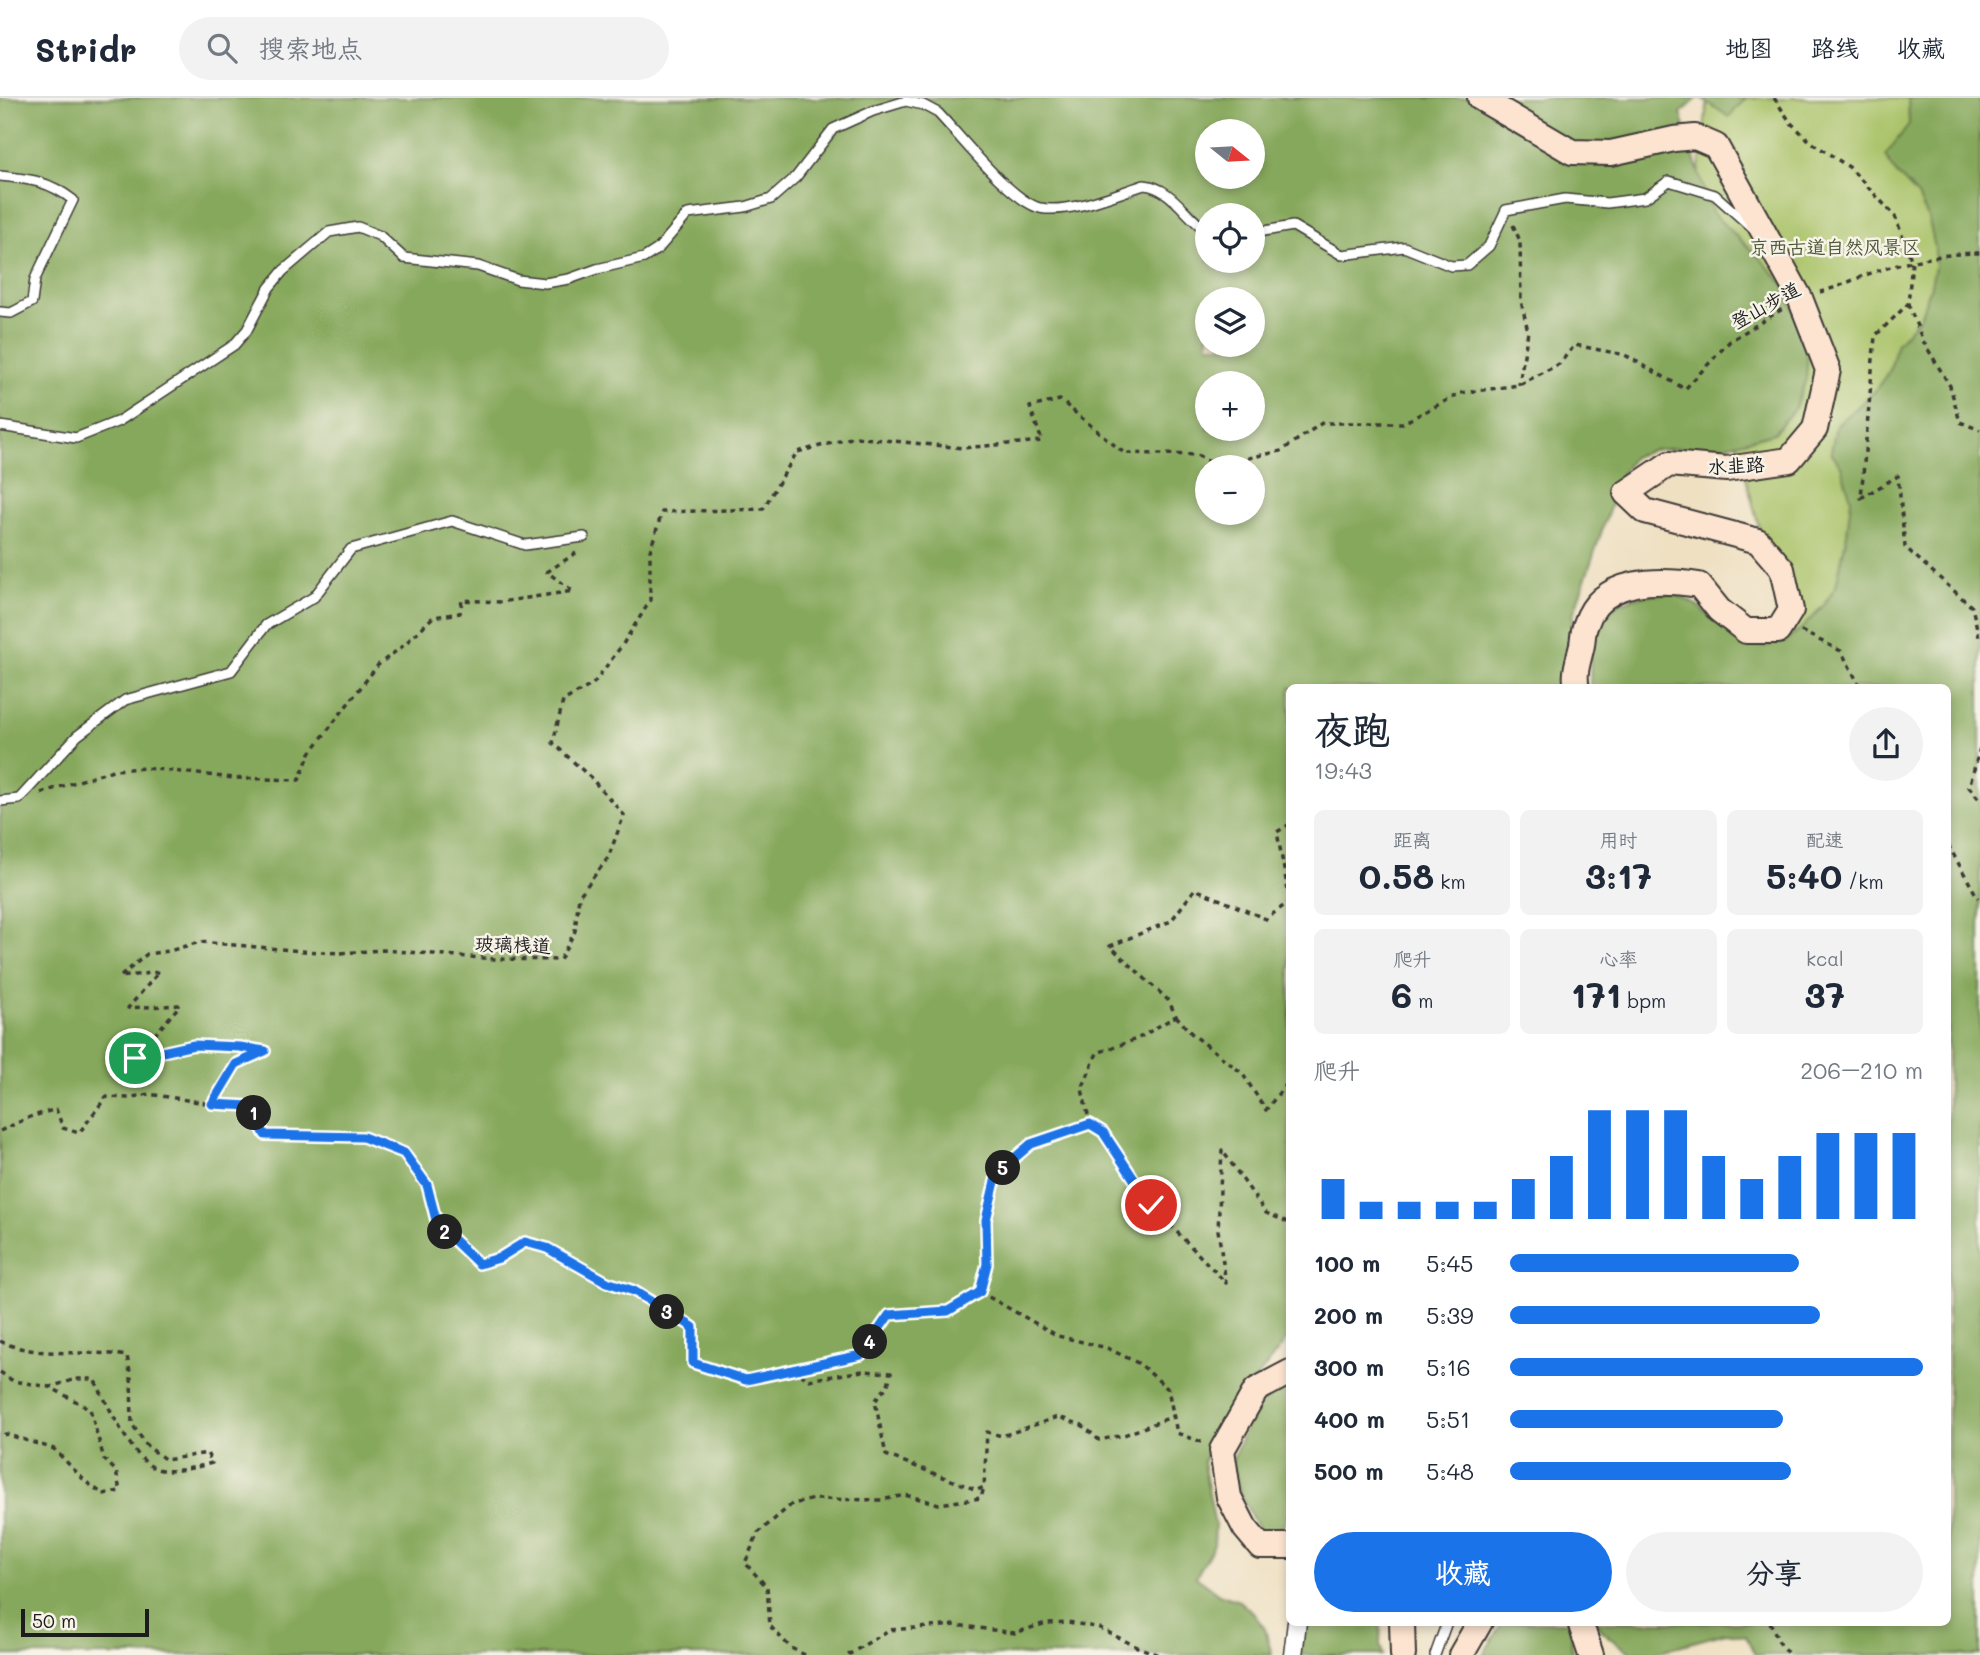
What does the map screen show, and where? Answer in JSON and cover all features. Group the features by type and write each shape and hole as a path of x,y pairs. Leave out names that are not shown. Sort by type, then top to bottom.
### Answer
{"street":[{"name":"水韭路","path":"1480,98 1572,152 1611,153 1695,137 1716,146 1800,298 1828,370 1815,429 1789,460 1727,469 1669,464 1626,493 1645,511 1758,541 1782,569 1791,610 1783,623"},
{"path":"1576,684 1574,677 1586,622 1601,600 1624,586 1667,580 1699,585 1719,610 1746,631 1779,631 1783,623"},
{"path":"1286,1373 1256,1390 1222,1450 1229,1497 1245,1528 1260,1546 1286,1546"},
{"path":"1293,1655 1297,1626"},
{"path":"1402,1626 1403,1655"},
{"path":"1461,1655 1478,1626"},
{"path":"1581,1626 1591,1655"}],"lane":[{"path":"0,426 76,438 119,421 233,345 247,330 269,288 284,271 329,232 358,227 380,236 404,258 478,266 517,280 545,283 569,279 597,268 644,258 658,249 688,214 744,207 771,199 796,177 833,128 873,111 906,102 923,104 938,113 1013,193 1039,208 1075,207 1144,185 1164,190 1195,222"},
{"path":"0,176 34,180 57,187 73,200 35,279 32,302 11,313 0,312"},
{"path":"1265,231 1293,226 1342,255 1404,247 1451,266 1467,265 1489,246 1506,209 1565,199 1607,204 1645,198 1668,181 1715,195 1769,243"},
{"path":"0,801 19,799 77,736 125,700 231,671 266,625 314,597 351,549 452,522 525,545 584,537"},
{"path":"1434,1655 1445,1626"}],"path":[{"path":"1777,98 1791,123 1811,142 1849,167 1895,216 1912,261 1908,304 1923,341 1950,386 1960,422 1980,430"},
{"path":"1260,455 1281,450 1322,422 1404,423 1461,393 1519,385 1528,331 1521,301 1520,241 1506,209"},
{"name":"登山步道","path":"1519,385 1559,364 1575,345 1625,355 1685,389 1730,341 1800,298 1912,261 1961,253 1980,253"},
{"path":"1908,304 1875,336 1861,498 1898,476 1905,547 1972,607 1980,641"},
{"name":"玻璃栈道","path":"212,1104 236,1064 265,1051 194,1045 135,1058 180,1005 128,1007 159,972 120,977 147,954 200,942 340,953 383,950 495,959 560,960 575,931 579,896 608,858 624,815 590,777 553,743 563,701 593,684 650,601 650,551 662,512 763,509 797,452 855,437 962,448 1042,441 1030,407 1060,400 1124,453 1197,455"},
{"path":"19,799 71,786 113,771 146,768 233,778 299,780 310,753 339,712 378,665 433,617 460,613 461,600 500,602 573,591 547,572 569,560 582,548"},
{"path":"1783,623 1841,651 1859,684"},
{"path":"1980,748 1969,787 1980,800"},
{"path":"1286,826 1277,831 1286,879"},
{"path":"1951,850 1978,898"},
{"path":"1286,904 1266,919 1195,889 1171,921 1110,946 1168,1000 1176,1016 1191,1033 1242,1073 1266,1110 1286,1086"},
{"path":"1176,1016 1137,1039 1097,1053 1082,1089 1090,1124 1103,1132 1151,1205 1226,1283 1218,1230 1222,1150 1266,1213 1286,1221"},
{"path":"0,1131 30,1117 57,1109 63,1128 79,1133 106,1097 127,1098 149,1094 212,1104 250,1106 265,1135 363,1137 404,1153 427,1185 437,1224 479,1264 499,1258 525,1242 547,1248 607,1282 634,1291 693,1327 693,1363 746,1380 861,1355 889,1315 948,1311 980,1292 987,1264 986,1220 997,1173 1031,1144 1090,1124"},
{"path":"980,1292 1058,1336 1107,1348 1140,1364 1168,1389 1177,1433 1222,1450"},
{"path":"0,1341 33,1351 104,1352 127,1356 131,1377 132,1424 147,1446 166,1460 207,1453 212,1463 187,1469 157,1469 141,1457 122,1433 94,1379 76,1379 50,1387"},
{"path":"795,1369 808,1380 863,1371 891,1373 888,1385 875,1401 886,1455 977,1490 984,1487"},
{"path":"0,1372 13,1381 50,1387 90,1409 104,1459 116,1471 120,1491 103,1494 86,1482 54,1449 6,1434 0,1436"},
{"path":"805,1655 791,1648 770,1626 768,1587 745,1563 758,1533 792,1504 814,1499 882,1500 905,1495 939,1504 981,1498 987,1432 1002,1436 1058,1418 1082,1425 1099,1440 1124,1436 1174,1416"},
{"path":"848,1655 890,1629 956,1625 1015,1633 1046,1623 1068,1622 1100,1628 1159,1655"},
{"path":"1772,1626 1789,1655"}],"green space":[{"path":"0,98 1698,98 1681,113 1713,214 1760,258 1785,286 1808,351 1806,379 1795,408 1774,433 1725,446 1652,450 1633,457 1621,475 1573,615 1564,684 1286,684 1286,1340 1226,1419 1203,1462 1215,1525 1214,1545 1196,1577 1219,1594 1239,1601 1265,1629 1272,1655 0,1655"},
{"path":"1701,98 1744,98 1745,99 1729,117"},
{"name":"京西古道自然风景区","path":"1708,98 1980,98 1948,684 1800,684 1688,256"},
{"path":"1908,98 1980,98 1980,1655 1755,1655 1746,1636 1726,1633 1653,1653 1630,1652 1597,1626 1951,1626 1951,684 1590,684 1591,645 1601,618 1615,604 1644,595 1676,594 1697,605 1737,637 1764,646 1782,642 1801,629 1824,605 1836,586 1851,499 1841,466 1831,452 1836,426 1873,393 1890,370 1897,343 1920,317 1935,267 1935,249 1929,220 1918,196 1897,174 1885,156 1909,124"},
{"path":"1264,1384 1286,1384 1286,1519 1273,1534 1262,1537 1240,1494 1232,1461"},
{"path":"1302,1626 1381,1626 1380,1644 1383,1655 1300,1655"},
{"path":"1501,1626 1570,1626 1572,1655 1483,1655"}],"route":[{"path":"135,1058 194,1045 265,1051 236,1064 212,1104 250,1106 265,1135 363,1137 404,1153 427,1185 437,1224 479,1264 499,1258 525,1242 547,1248 607,1282 634,1291 693,1327 693,1363 746,1380 861,1355 889,1315 948,1311 980,1292 987,1264 986,1220 997,1173 1031,1144 1090,1124 1103,1132 1151,1205"}]}
